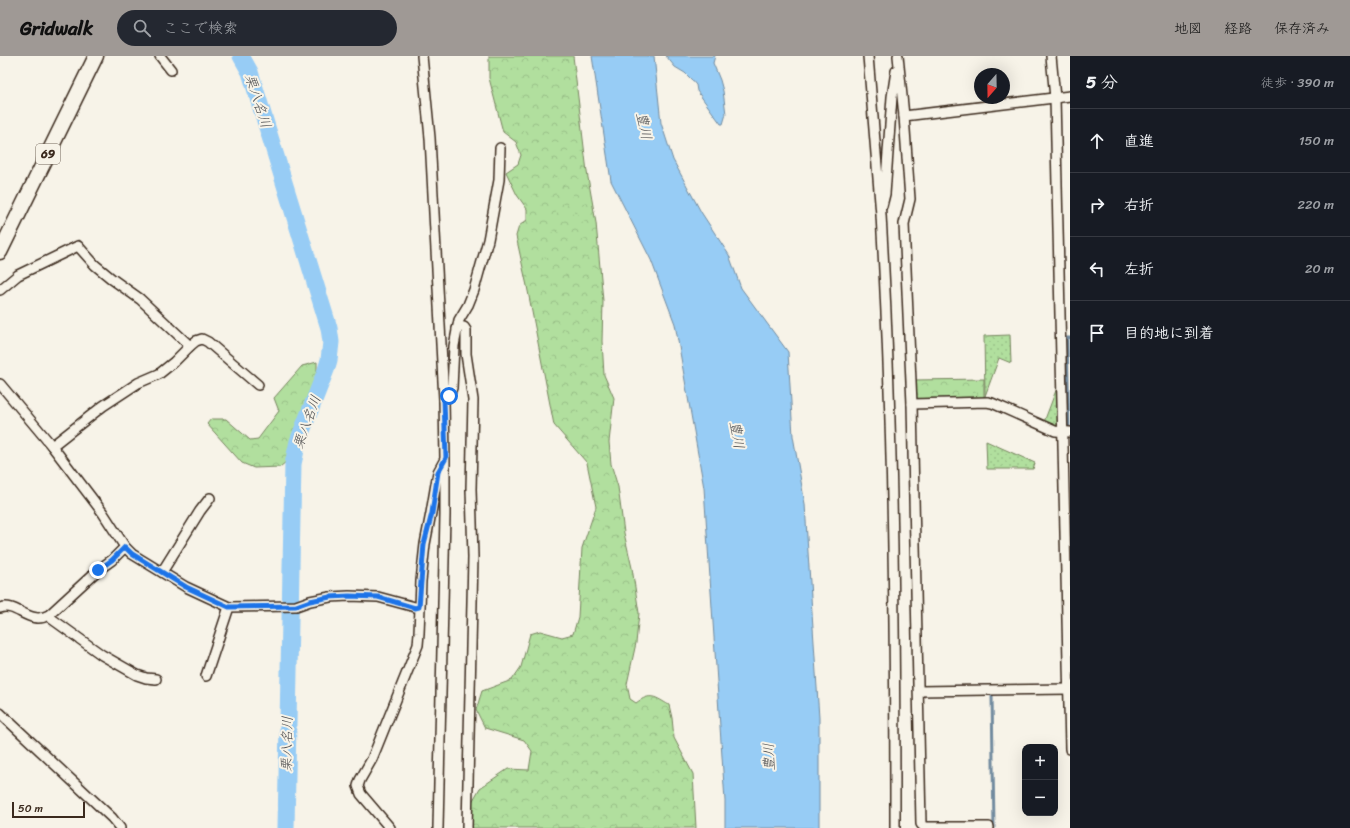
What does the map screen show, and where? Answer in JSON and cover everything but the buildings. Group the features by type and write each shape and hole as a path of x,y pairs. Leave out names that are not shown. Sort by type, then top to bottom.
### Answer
{"main road":[{"name":"69","path":"0,252 96,56"}],"street":[{"path":"160,56 171,70"},
{"path":"422,56 430,138 446,458 438,828"},
{"path":"868,56 880,213 890,432 895,705 895,828"},
{"path":"880,213 885,194 892,97 898,56"},
{"path":"898,56 910,199 904,224 912,404 921,824 924,828 989,828"},
{"path":"1051,56 1055,98 1067,432 1070,748"},
{"path":"904,116 1070,96"},
{"path":"444,400 449,396 452,388 454,346 459,320 468,305 474,290 488,240 499,180 500,148"},
{"path":"0,290 18,275 78,246 95,265 140,299 190,346"},
{"path":"457,329 460,326 464,327 466,330 466,354 473,400 471,488 473,557 467,828"},
{"path":"52,446 103,406 132,387 159,374 196,341 202,340 208,342 258,385"},
{"path":"0,384 52,446 103,513 125,547 132,554 186,587 229,607 296,606 310,601 330,597 349,596 378,597 415,608 419,607"},
{"path":"912,404 987,402 1055,431 1067,432"},
{"path":"390,828 361,794 358,786 372,759 418,645 419,607 424,544 432,513 438,472 446,458"},
{"path":"162,572 200,511 210,498"},
{"path":"0,608 4,606 28,617 37,619 43,618 49,615 125,547"},
{"path":"206,676 229,607"},
{"path":"49,615 52,619 102,654 137,675 156,679"},
{"path":"919,691 1069,689"},
{"path":"0,713 112,818 120,828"}],"green space":[{"path":"489,56 573,56 587,172 596,223 603,301 602,341 604,375 614,398 609,442 611,464 618,487 624,533 632,568 639,613 636,643 627,684 630,699 636,703 646,698 653,697 669,705 674,738 693,774 696,828 472,828 472,802 480,788 508,769 529,770 532,751 524,740 485,728 476,710 482,691 512,680 521,667 530,634 540,631 562,637 573,634 578,617 582,548 596,507 587,463 554,425 516,236 519,226 527,220 527,209 517,195 506,172 518,164 521,155 516,142 503,132 489,78"},
{"path":"1010,335 1011,363 999,358 985,396 984,336"},
{"path":"317,362 317,377 290,442 287,461 280,467 254,468 242,463 207,424 211,419 226,419 250,440 258,439 279,411 274,398 302,366"},
{"path":"984,379 984,399 915,400 914,380"},
{"path":"1058,385 1060,428 1044,422"},
{"path":"986,441 1035,463 1033,469 987,469"}],"water":[{"name":"豊川","path":"592,56 654,56 661,123 673,160 701,212 729,255 741,288 788,352 793,436 805,504 819,718 819,828 725,828 725,801 704,488 675,324 651,260 611,181"},
{"path":"666,56 715,56 713,63 723,91 726,114 723,124 721,124 697,91 696,85 691,79 675,67"}],"waterway":[{"name":"栗八名川","path":"241,56 250,72 329,328 331,342 326,370 298,441 293,464 286,828"},
{"path":"1069,427 1067,338 1070,338"},
{"path":"992,695 994,828"}],"route":[{"path":"98,570 112,560 125,547 132,554 186,587 229,607 296,606 310,601 330,597 349,596 378,597 415,608 419,607 424,544 432,513 438,472 446,458 444,400 449,396"}]}
